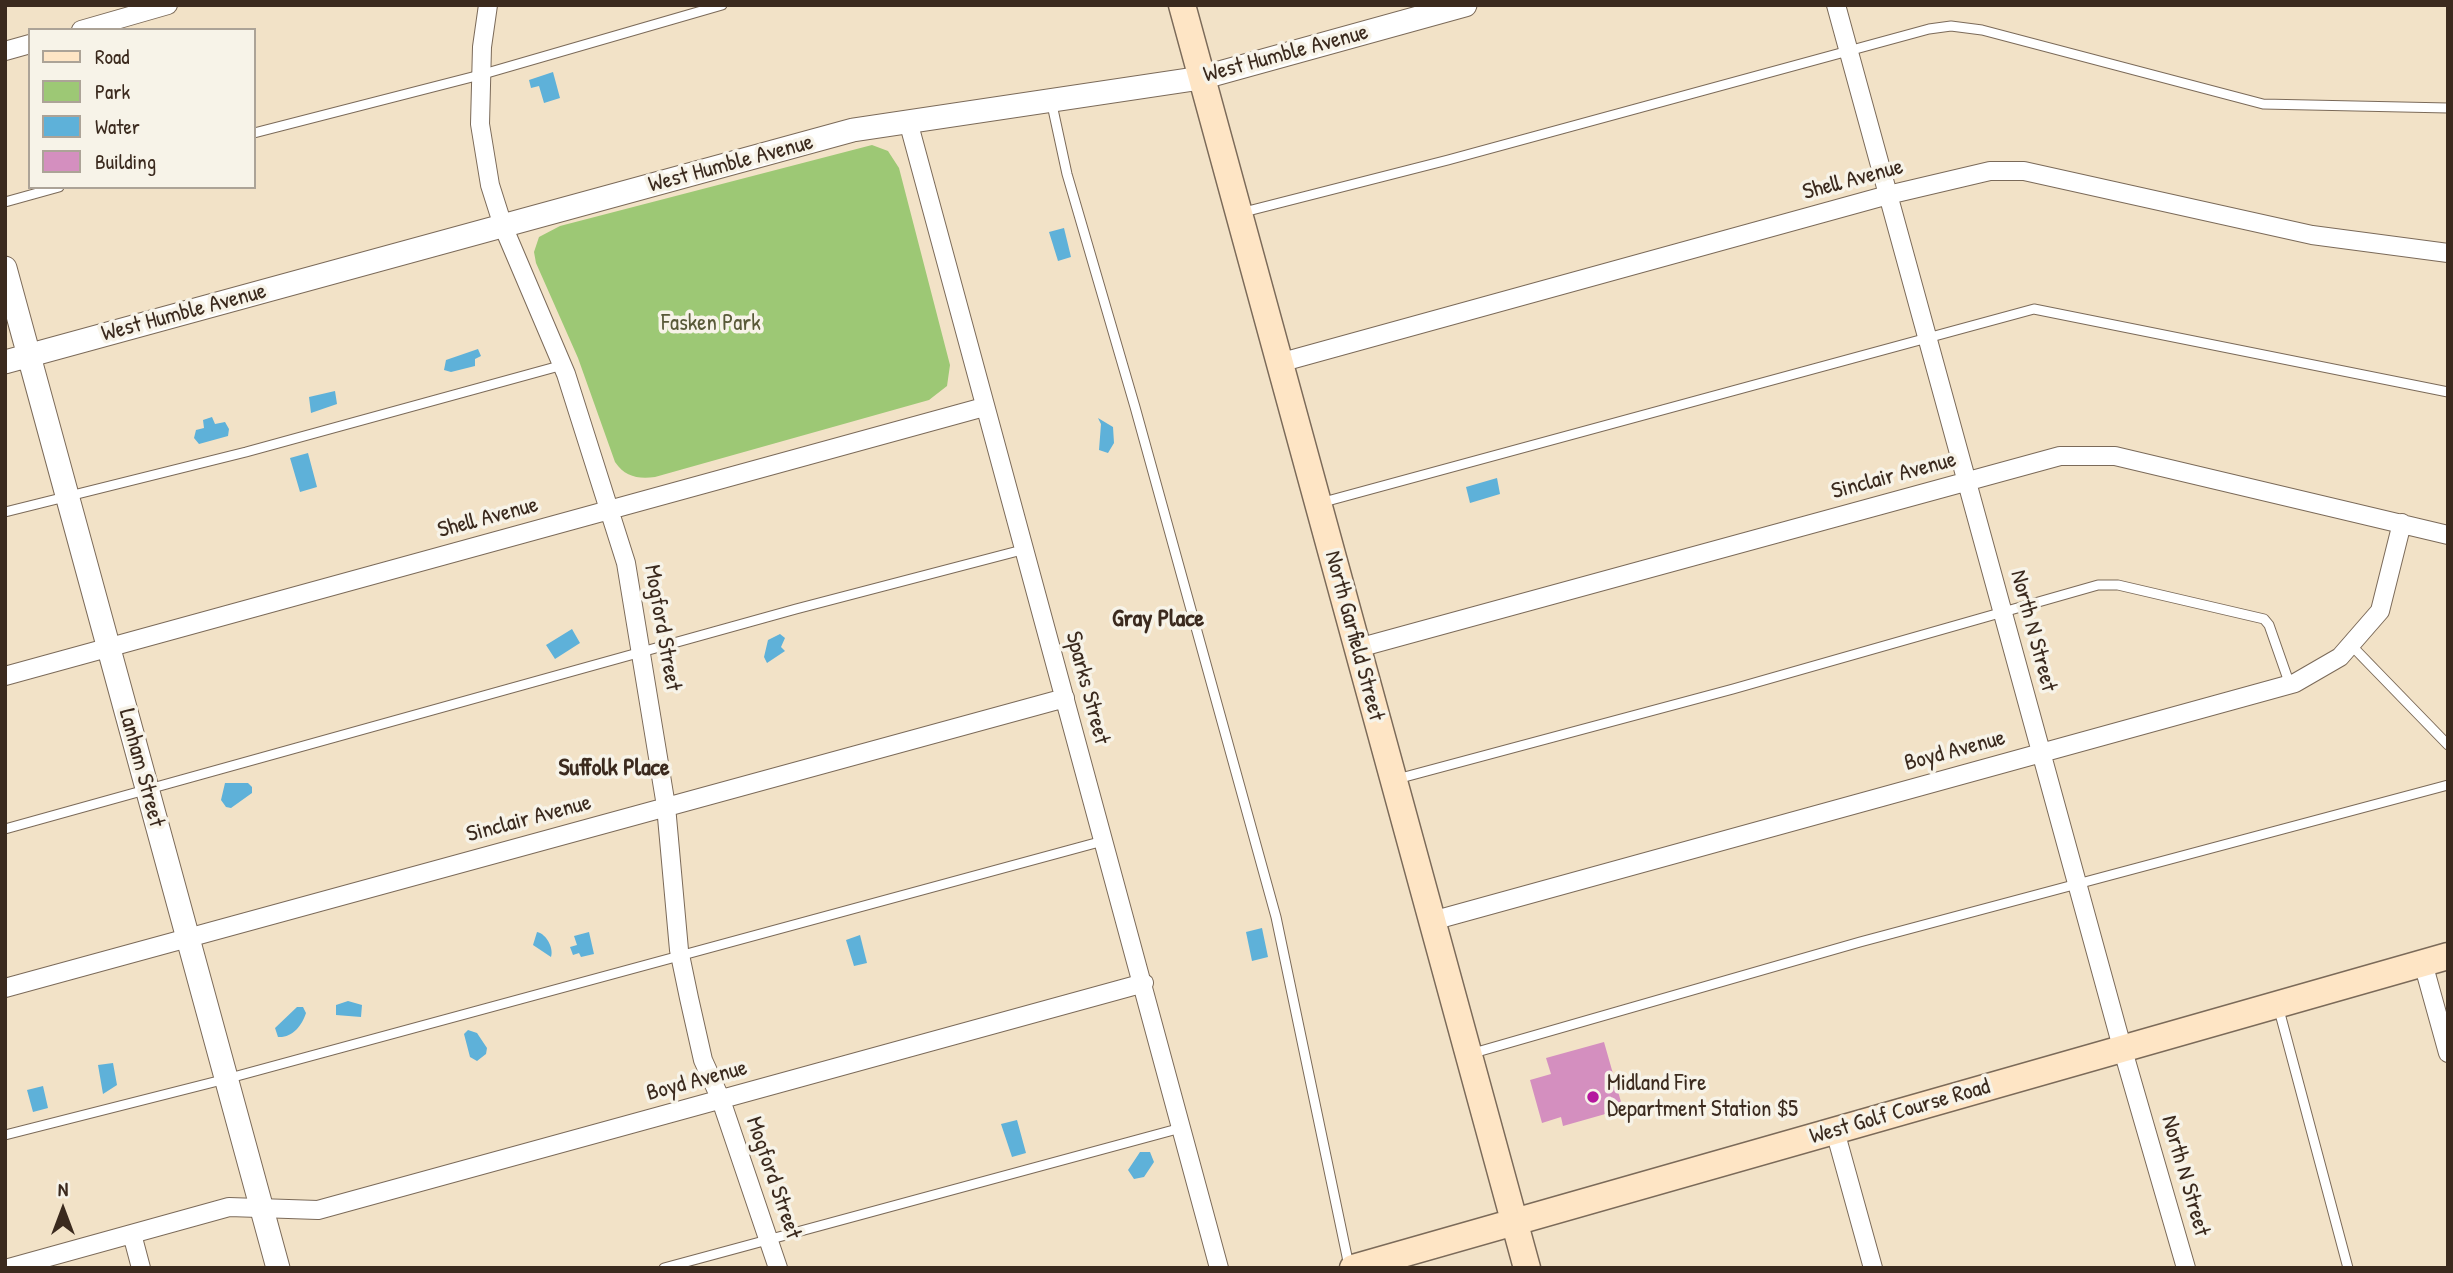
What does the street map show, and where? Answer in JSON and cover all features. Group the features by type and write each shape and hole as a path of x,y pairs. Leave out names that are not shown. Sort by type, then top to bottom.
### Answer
{"main road":[{"name":"North Garfield Street","path":"1182,5 1527,1268"},
{"name":"West Golf Course Road","path":"1351,1268 2435,960"}],"street":[{"path":"88,28 168,5"},
{"name":"Mogford Street","path":"488,5 480,75 480,124 492,195 563,365 626,563 643,653 666,806 680,954 703,1060 721,1100 778,1268"},
{"name":"West Humble Avenue","path":"5,362 853,130 1201,78 1465,5"},
{"name":"North N Street","path":"1836,5 2122,1047 2186,1268"},
{"path":"5,51 28,45"},
{"name":"Sparks Street","path":"908,121 1023,550 1144,983 1219,1268"},
{"name":"Shell Avenue","path":"1279,363 1888,195 1990,171 2024,171 2312,235 2448,253"},
{"name":"Lanham Street","path":"5,268 278,1268"},
{"name":"Shell Avenue","path":"5,676 984,407"},
{"name":"Sinclair Avenue","path":"1358,648 2060,456 2115,456 2448,535"},
{"name":"Boyd Avenue","path":"1432,921 2290,685 2340,657 2380,611 2402,523"},
{"name":"Sinclair Avenue","path":"5,988 1065,698"},
{"path":"2435,960 2448,1053"},
{"name":"Boyd Avenue","path":"9,1268 229,1208 318,1210 1144,983"},
{"path":"1835,1131 1873,1268"},
{"path":"132,1234 141,1268"}],"lane":[{"path":"256,132 480,75 722,5"},
{"path":"1238,213 1929,29 1951,26 1982,30 2263,104 2448,108"},
{"path":"1051,100 1067,174 1135,407 1276,917 1351,1268"},
{"path":"5,202 52,189"},
{"path":"1318,503 2034,309 2448,391"},
{"path":"5,512 246,452 563,365"},
{"path":"5,829 796,609 1023,550"},
{"path":"1394,780 2003,614 2098,585 2118,585 2252,615 2269,625 2290,685"},
{"path":"2351,645 2448,745"},
{"path":"1468,1054 1860,942 2448,785"},
{"path":"5,1135 226,1079 1103,841"},
{"path":"2277,1004 2348,1268"},
{"path":"664,1268 1181,1128"}],"green space":[{"name":"Fasken Park","path":"872,145 888,151 899,168 950,365 947,386 929,400 655,477 643,478 623,471 615,462 578,358 536,263 534,252 539,237 560,226"}],"water":[{"path":"553,72 560,98 544,103 539,86 531,88 529,80"},
{"path":"1064,228 1071,257 1058,261 1049,232"},
{"path":"478,349 481,356 475,359 475,366 451,372 444,370 446,360"},
{"path":"335,391 337,404 311,413 309,397"},
{"path":"212,417 215,424 225,422 229,429 228,436 199,444 194,438 196,430 204,428 203,420"},
{"path":"1098,418 1113,427 1114,443 1108,453 1099,450 1101,424"},
{"path":"308,453 317,487 300,492 290,458"},
{"path":"1497,478 1500,494 1470,503 1466,487"},
{"path":"572,629 580,643 555,659 546,645"},
{"path":"780,634 785,638 781,647 785,651 767,663 764,657 768,640"},
{"path":"225,783 248,783 252,787 252,793 231,808 226,807 221,800"},
{"path":"1262,928 1268,957 1252,961 1246,932"},
{"path":"537,932 549,942 551,957 533,945"},
{"path":"589,932 594,954 581,957 579,953 573,955 570,947 577,945 574,936"},
{"path":"860,935 867,963 854,966 846,940"},
{"path":"348,1001 362,1005 361,1017 336,1015 336,1005"},
{"path":"297,1007 303,1007 306,1013 302,1022 292,1033 278,1037 275,1028"},
{"path":"468,1030 477,1033 487,1048 486,1054 477,1061 470,1057 464,1034"},
{"path":"113,1063 117,1085 103,1094 98,1065"},
{"path":"43,1086 48,1108 33,1112 27,1090"},
{"path":"1017,1120 1026,1153 1012,1157 1001,1124"},
{"path":"1140,1152 1150,1152 1154,1162 1144,1177 1134,1179 1128,1170"}],"building":[{"path":"1604,1042 1623,1109 1563,1126 1561,1117 1542,1123 1530,1080 1551,1074 1546,1058"}],"place":[{"name":"Midland Fire Department Station $5","path":"1593,1097"}],"district":[{"name":"Gray Place","path":"1158,620"},
{"name":"Suffolk Place","path":"614,769"}]}
